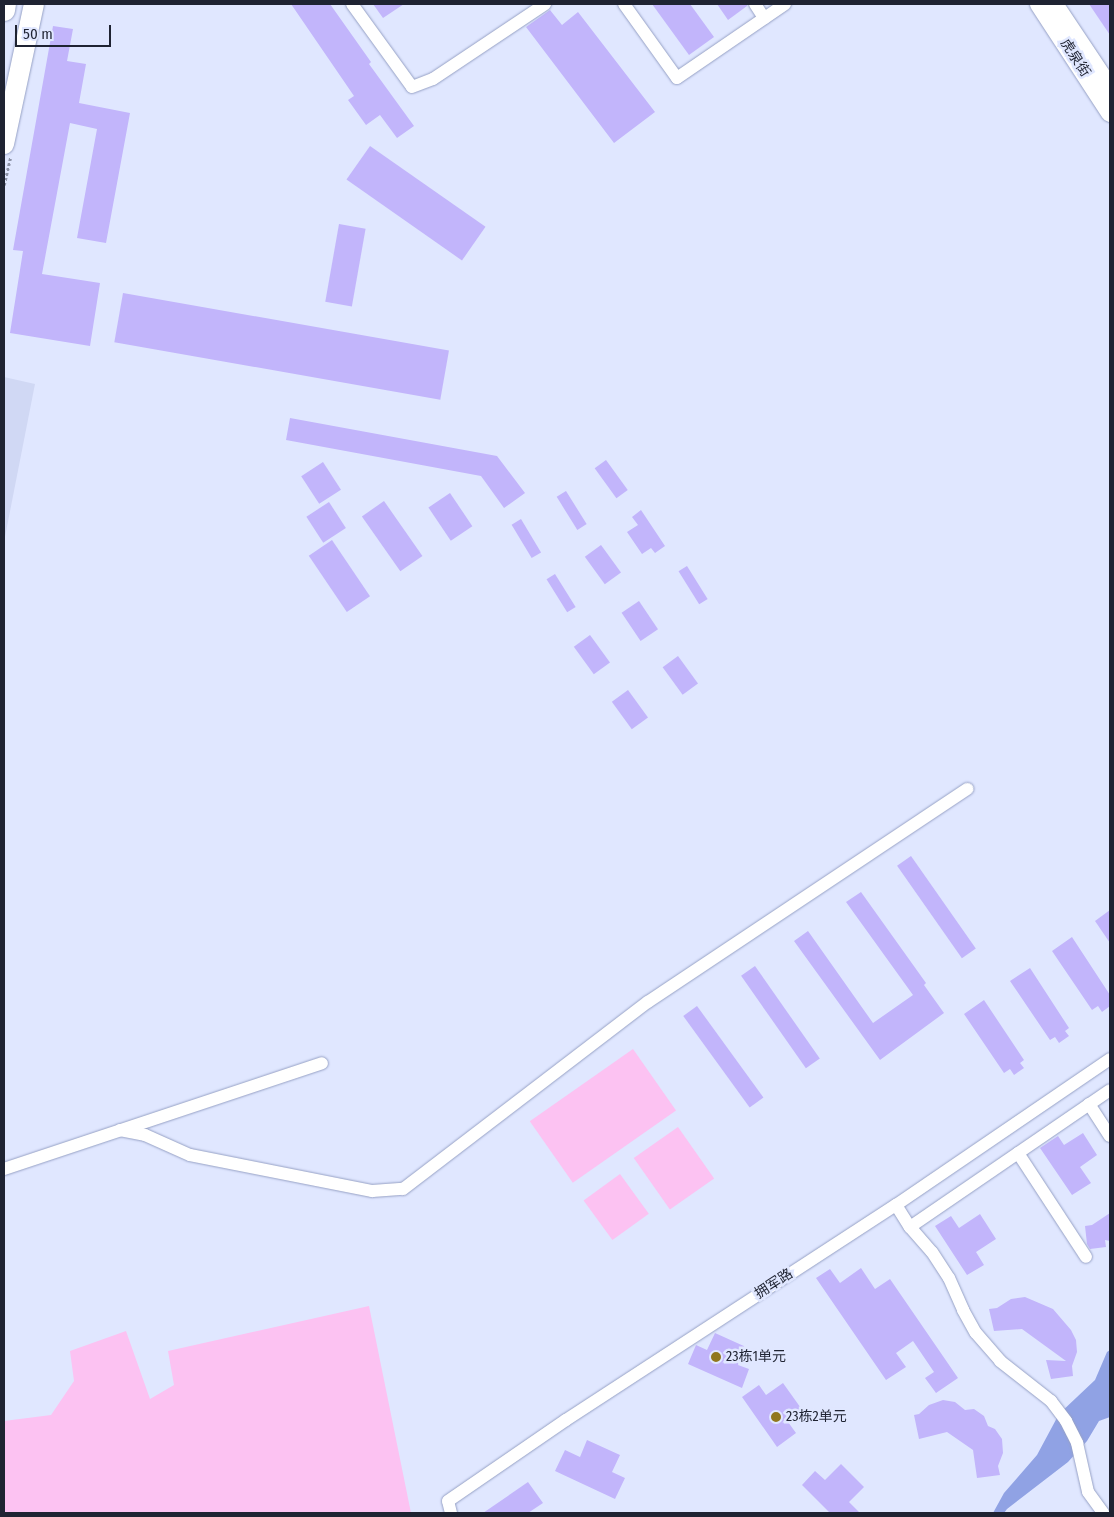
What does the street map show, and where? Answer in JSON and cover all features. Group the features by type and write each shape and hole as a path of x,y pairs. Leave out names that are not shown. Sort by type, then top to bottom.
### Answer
{"highway":[{"path":"4,10 5,4"}],"main road":[{"path":"4,144 34,4"},
{"name":"虎泉街","path":"1039,4 1110,112"},
{"name":"虎泉街","path":"1054,4 1110,88"}],"street":[{"path":"352,4 412,87 433,79 545,4"},
{"path":"624,4 677,78 785,4"},
{"path":"755,4 764,18"},
{"path":"120,1130 145,1135 190,1155 372,1191 403,1189 648,1002 967,790"},
{"name":"拥军路","path":"451,1513 448,1501 566,1420 896,1205 1110,1059"},
{"path":"4,1169 322,1063"},
{"path":"910,1227 1110,1090"},
{"path":"1089,1104 1110,1136"},
{"path":"1018,1153 1086,1257"},
{"path":"896,1205 910,1227 932,1252 949,1278 963,1310 976,1333 1000,1361 1051,1401 1066,1421 1077,1443 1088,1492 1100,1510"}],"shaded area":[{"path":"4,377 35,384 4,542"},
{"path":"633,1049 676,1110 573,1183 530,1121"},
{"path":"678,1127 714,1179 670,1210 634,1158"},
{"path":"620,1174 649,1214 612,1240 584,1200"},
{"path":"369,1306 411,1513 4,1513 4,1421 51,1415 74,1381 70,1351 126,1331 150,1399 174,1385 168,1351"}],"water":[{"path":"1110,1350 1110,1417 1099,1421 1087,1441 1068,1462 1004,1513 993,1513 1004,1493 1037,1455 1059,1414 1095,1380 1107,1352"}],"building":[{"path":"291,4 330,4 371,62 369,64 414,126 397,138 380,115 366,125 348,100 354,96"},
{"path":"373,4 404,4 383,18"},
{"path":"652,4 690,4 714,37 689,55"},
{"path":"717,4 747,4 747,6 728,20"},
{"path":"1089,4 1110,4 1110,35"},
{"path":"550,10 562,25 578,12 655,112 614,143 526,27"},
{"path":"53,26 73,29 67,61 86,64 79,103 130,113 106,243 77,238 97,129 70,123 42,274 100,283 90,346 10,333 23,251 13,250"},
{"path":"370,146 486,227 462,260 346,180"},
{"path":"339,224 366,229 352,306 325,302"},
{"path":"123,293 449,350 440,400 114,342"},
{"path":"290,418 497,456 525,493 504,508 481,476 286,440"},
{"path":"606,460 628,490 616,498 595,468"},
{"path":"323,462 341,490 319,504 301,476"},
{"path":"566,491 587,524 577,530 557,497"},
{"path":"450,493 472,526 451,541 428,508"},
{"path":"384,501 422,556 400,571 362,516"},
{"path":"329,502 346,528 323,543 306,517"},
{"path":"641,510 665,546 655,553 651,548 642,554 627,532 638,525 632,517"},
{"path":"521,519 541,552 532,558 512,525"},
{"path":"332,540 370,596 347,612 309,556"},
{"path":"601,545 621,573 605,584 585,557"},
{"path":"687,566 708,599 699,604 679,571"},
{"path":"555,574 576,607 567,612 547,579"},
{"path":"639,601 658,629 641,641 622,613"},
{"path":"590,635 610,663 594,674 574,647"},
{"path":"678,656 698,684 683,695 663,667"},
{"path":"628,690 648,718 632,729 612,702"},
{"path":"911,856 976,949 962,958 897,866"},
{"path":"861,892 926,983 924,985 944,1013 880,1060 794,941 808,931 873,1023 913,995 846,902"},
{"path":"1110,910 1110,943 1095,921"},
{"path":"1072,937 1110,995 1110,1006 1102,1012 1098,1006 1092,1010 1052,951"},
{"path":"755,966 820,1059 806,1068 741,976"},
{"path":"1030,968 1069,1028 1065,1031 1069,1036 1059,1043 1055,1037 1050,1040 1010,981"},
{"path":"984,1000 1024,1060 1020,1063 1024,1068 1014,1075 1010,1069 1004,1073 964,1014"},
{"path":"697,1006 763,1097 750,1107 683,1016"},
{"path":"1083,1133 1097,1155 1080,1167 1091,1183 1072,1195 1040,1148 1058,1136 1064,1145"},
{"path":"1110,1213 1110,1241 1105,1240 1106,1247 1090,1249 1087,1244 1085,1226 1092,1225"},
{"path":"980,1214 996,1239 976,1252 984,1265 967,1275 935,1226 951,1216 959,1228"},
{"path":"861,1268 875,1289 890,1279 958,1378 936,1393 925,1378 934,1372 913,1341 896,1353 906,1367 886,1380 816,1278 830,1269 840,1283"},
{"path":"1025,1297 1053,1309 1071,1330 1076,1340 1077,1352 1072,1366 1073,1376 1051,1379 1046,1360 1066,1361 1022,1329 994,1331 989,1309 997,1308 1011,1299"},
{"name":"23栋1单元","path":"715,1333 746,1347 738,1365 749,1369 742,1388 688,1364 696,1345 707,1350"},
{"name":"23栋2单元","path":"783,1383 803,1411 788,1422 796,1433 777,1447 742,1397 759,1385 766,1395"},
{"path":"943,1400 955,1402 965,1410 974,1409 984,1416 988,1426 995,1429 1002,1439 1003,1453 998,1466 1000,1475 977,1478 973,1450 947,1432 919,1439 914,1415 919,1414 929,1405"},
{"path":"587,1440 620,1455 612,1472 625,1478 615,1499 555,1471 565,1450 580,1457"},
{"path":"841,1464 864,1487 849,1502 860,1513 830,1513 802,1485 815,1471 825,1480"},
{"path":"528,1482 543,1503 528,1513 483,1513"}],"place":[{"name":"23栋1单元","path":"716,1357"},
{"name":"23栋2单元","path":"776,1417"}]}
